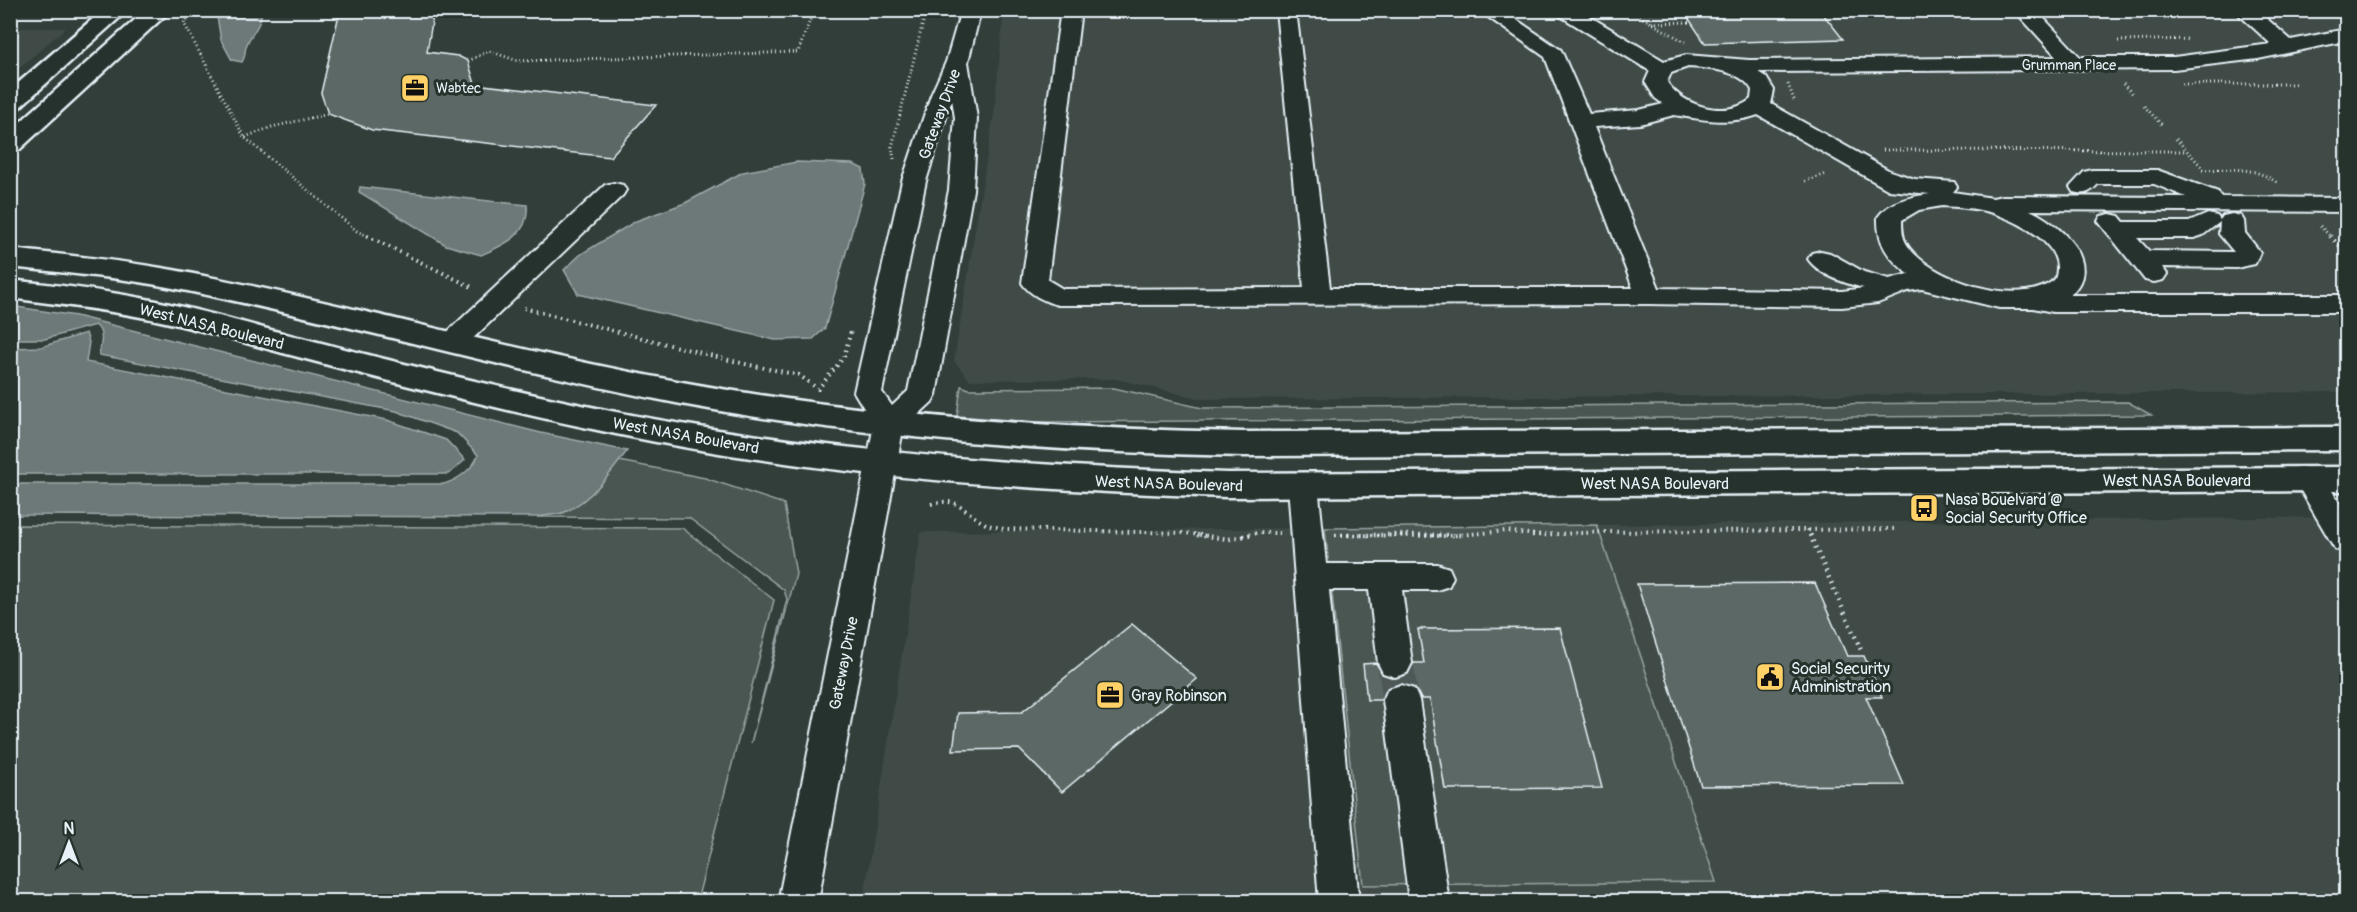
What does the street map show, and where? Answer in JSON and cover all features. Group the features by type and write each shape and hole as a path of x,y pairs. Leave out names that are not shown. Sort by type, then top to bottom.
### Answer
{"main road":[{"path":"10,103 117,10"},
{"path":"10,145 160,10"},
{"path":"10,258 169,278 684,393 889,424 1071,439 1210,444 2346,439"},
{"name":"West NASA Boulevard","path":"10,289 87,298 165,312 319,353 616,423 737,445 882,465 1105,481 1303,485 2346,479"},
{"path":"2112,441 2139,480"}],"street":[{"path":"957,62 971,10"},
{"path":"1071,10 1035,283 1058,297 1834,298 1878,295 1902,283 1922,281 1988,298 2028,299 2053,303 2346,288"},
{"path":"1286,10 1318,297"},
{"path":"1488,10 1554,54 1649,296"},
{"path":"1564,10 1660,79 1667,98 1695,111"},
{"path":"1600,10 1686,61 1716,63 1747,74 1758,82 1761,98 1878,175 1924,200"},
{"path":"2024,10 2075,64"},
{"path":"2244,10 2286,45"},
{"name":"Grumman Place","path":"1761,98 1764,72 2174,63 2258,53 2286,45 2346,35"},
{"path":"1620,119 1658,100 1660,79 1686,61"},
{"name":"Gateway Drive","path":"889,424 868,392 914,181 942,95 957,62"},
{"name":"Gateway Drive","path":"798,902 889,424 922,395 943,286 961,190 964,155 966,118 957,62"},
{"name":"Grumman Place","path":"1716,63 1787,72"},
{"path":"1735,114 1761,98"},
{"path":"1580,121 1640,117 1674,108 1735,114 1897,211"},
{"path":"1878,175 1913,186 2180,186 2222,215 2232,234 2247,252 2246,258 2236,260 2142,259"},
{"path":"453,342 614,190"},
{"path":"1834,298 1863,290 1895,274 1900,263 1890,236 1890,217 1897,211 1924,200 1962,200 1983,203 2346,221"},
{"path":"1983,203 2030,221 2056,241 2070,262 2070,276 2062,287 2042,297 2028,299"},
{"path":"2030,221 2194,230 2222,215 2346,204"},
{"path":"2114,225 2173,296"},
{"path":"1895,247 1916,268 1948,286"},
{"path":"1834,298 1821,259 1856,278 1878,283"},
{"path":"2062,287 2173,296 2346,304"},
{"path":"2309,479 2346,540"},
{"path":"1303,485 1339,902"},
{"path":"1310,578 1437,577"},
{"path":"1384,578 1395,663"},
{"path":"1401,700 1429,902"}],"path":[{"path":"195,10 184,23 244,137 357,231 475,288"},
{"path":"468,61 489,51 518,61 798,52 814,10"},
{"path":"1632,12 1684,12"},
{"path":"1651,23 1691,22"},
{"path":"2111,41 2193,39"},
{"path":"1787,72 1795,102 1801,105"},
{"path":"2116,84 2135,84"},
{"path":"2123,84 2134,95"},
{"path":"2181,84 2298,84"},
{"path":"2144,106 2163,126"},
{"path":"244,137 272,127 328,114"},
{"path":"2176,139 2205,170"},
{"path":"1876,150 2187,151"},
{"path":"1805,181 1827,174"},
{"path":"2320,225 2346,252"},
{"path":"518,307 745,364 799,375 818,389"},
{"path":"931,504 946,500 956,503 986,524 1004,529 1186,533 1229,539 1257,533 1306,532 1332,535 1447,536 1506,531 1535,536 1604,532 1897,529"},
{"path":"1808,529 1861,650"}],"shaded area":[{"path":"216,11 262,11 259,23 247,42 242,62 232,60 221,40"},
{"path":"1004,11 2346,11 2346,392 1202,399 1116,379 970,380 954,361 994,113"},
{"path":"11,28 66,28 11,75"},
{"path":"797,162 853,164 863,169 865,184 825,328 813,339 775,340 578,294 564,270 581,254 636,221 685,203 743,172"},
{"path":"360,187 527,205 527,215 520,231 514,237 481,255 446,245 359,192"},
{"path":"10,306 76,316 541,433 627,451 592,493 574,507 559,514 537,517 11,515 11,484 444,484 464,473 473,465 478,455 457,433 396,411 99,355 101,335 95,325 45,339 11,339"},
{"path":"86,333 89,342 86,362 387,420 446,440 465,460 449,474 11,474 11,348 41,347"},
{"path":"961,386 969,389 1114,388 1202,408 2128,402 2151,415 1036,422 957,416"},
{"path":"619,461 705,478 784,504 796,574 751,743 787,599 784,590 689,518 537,517 565,512 588,495"},
{"path":"2346,517 2346,901 863,902 921,532 1325,528 1363,885 1715,882 1597,525"},
{"path":"11,525 682,528 774,600 697,901 11,901"},
{"path":"1597,525 1716,882 1363,885 1325,528"}],"building":[{"name":"Wabtec","path":"340,10 434,10 427,52 458,56 468,61 475,84 656,105 610,157 372,130 328,114 321,93"},
{"path":"1683,10 1820,10 1843,39 1705,43"},
{"name":"Social Security Administration","path":"1815,583 1847,656 1864,656 1882,697 1866,697 1904,785 1701,786 1637,584"},
{"name":"Gray Robinson","path":"1132,624 1197,679 1062,792 1019,749 953,750 958,713 1022,712"},
{"path":"1560,628 1602,788 1445,789 1430,699 1421,699 1415,687 1400,683 1387,687 1381,700 1367,700 1363,664 1376,663 1382,675 1394,679 1408,675 1414,663 1424,663 1418,629"}],"tunnel":[{"path":"1395,663 1401,700"}],"place":[{"name":"Wabtec","path":"415,88"},
{"name":"Nasa Bouelvard @ Social Security Office","path":"1924,508"},
{"name":"Social Security Administration","path":"1770,677"},
{"name":"Gray Robinson","path":"1110,695"}]}
